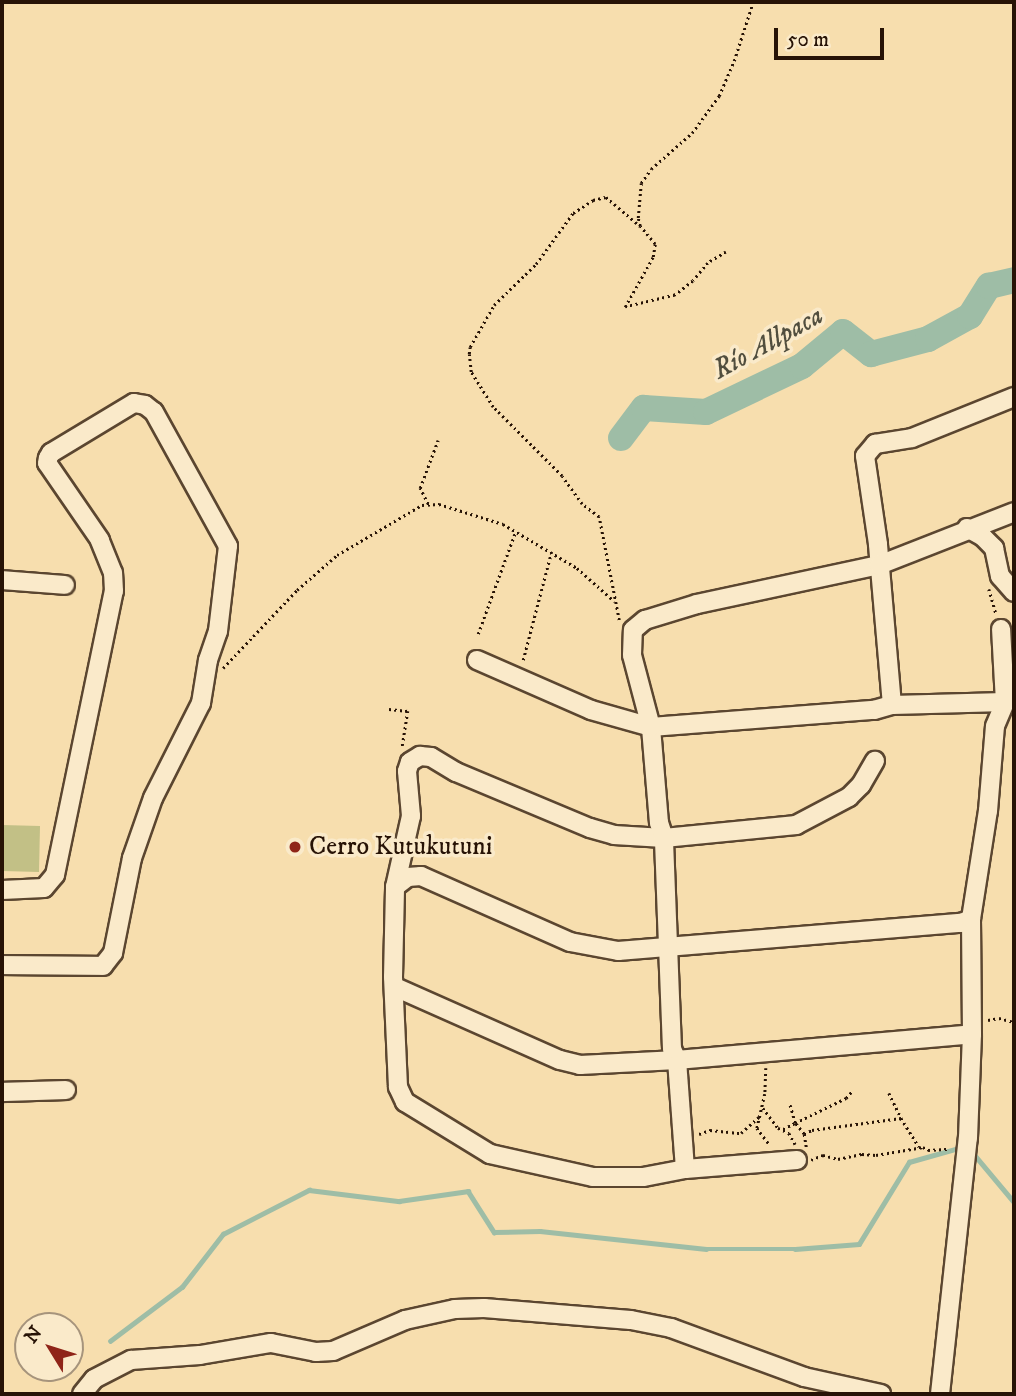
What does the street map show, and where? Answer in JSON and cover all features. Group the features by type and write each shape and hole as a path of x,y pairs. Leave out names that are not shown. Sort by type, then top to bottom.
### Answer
{"street":[{"path":"892,705 879,565 865,456 868,449 875,444 912,438 1014,397"},
{"path":"2,890 44,888 55,875 114,590 113,573 100,540 47,463 48,458 51,453 134,403 145,405 154,412 228,546 218,631 208,660 201,703 153,798 132,858 113,953 103,967 2,965"},
{"path":"685,1169 677,1060 672,1049 664,838 659,823 651,727 631,639 633,631 645,620 697,604 879,565 967,528 1014,512"},
{"path":"967,528 984,537 994,548 1000,576 1014,592"},
{"path":"2,580 65,585"},
{"path":"940,1394 967,1147 972,1034 971,919 988,811 995,726 1005,702 1001,629"},
{"path":"477,660 591,710 651,727 874,710 892,705 1005,702"},
{"path":"806,1154 771,1162 685,1169 643,1177 593,1177 490,1154 414,1110 405,1102 398,1087 395,887 411,816 407,771 410,762 420,756 431,757 456,772 590,828 614,835 664,838 796,825 849,797 861,785 874,761"},
{"path":"395,887 408,877 421,876 569,942 618,951 961,923 971,919"},
{"path":"395,987 560,1060 580,1065 677,1060 972,1034"},
{"path":"2,1092 66,1090"},
{"path":"82,1394 94,1379 131,1360 200,1356 271,1343 316,1352 333,1351 405,1320 455,1309 484,1308 631,1321 671,1328 804,1377 881,1394"}],"path":[{"path":"640,226 641,183 650,169 698,127 719,96 729,75 753,2"},
{"path":"631,639 624,637 614,601 599,517 579,501 562,476 544,461 493,407 471,372 470,347 494,305 530,271 573,213 593,200 606,197 640,226 655,244 653,257 625,307 675,295 693,282 708,263 726,252"},
{"path":"428,504 420,488 438,440"},
{"path":"222,671 240,648 337,555 413,509 428,504 439,504 463,514 494,521 590,577 614,601"},
{"path":"478,634 515,533"},
{"path":"523,660 551,553"},
{"path":"389,709 408,711 402,746 407,771"},
{"path":"972,1034 990,1019 1014,1022"},
{"path":"764,1052 767,1073 763,1108 757,1128 768,1140 771,1162"},
{"path":"783,1129 846,1098 852,1091"},
{"path":"889,1093 919,1147"},
{"path":"790,1105 795,1123 804,1134 806,1154"},
{"path":"763,1108 766,1116 791,1135 796,1147 806,1154 819,1157 838,1159 919,1147 928,1150 967,1147"},
{"path":"681,1116 689,1115 699,1134 710,1130 741,1133 759,1117"},
{"path":"804,1134 812,1130 901,1118"},
{"path":"806,1154 819,1157"}],"shaded area":[{"path":"2,825 40,826 39,872 2,871"}],"waterway":[{"name":"Río Allpaca","path":"621,438 644,408 706,412 802,366 843,332 871,354 928,339 970,316 989,286 1014,280"},
{"path":"110,1341 182,1287 223,1234 309,1190 399,1201 468,1191 494,1232 540,1231 706,1249 795,1249 859,1244 909,1162 955,1149"},
{"path":"973,1153 1014,1202"}],"place":[{"name":"Cerro Kutukutuni","path":"295,847"}]}
